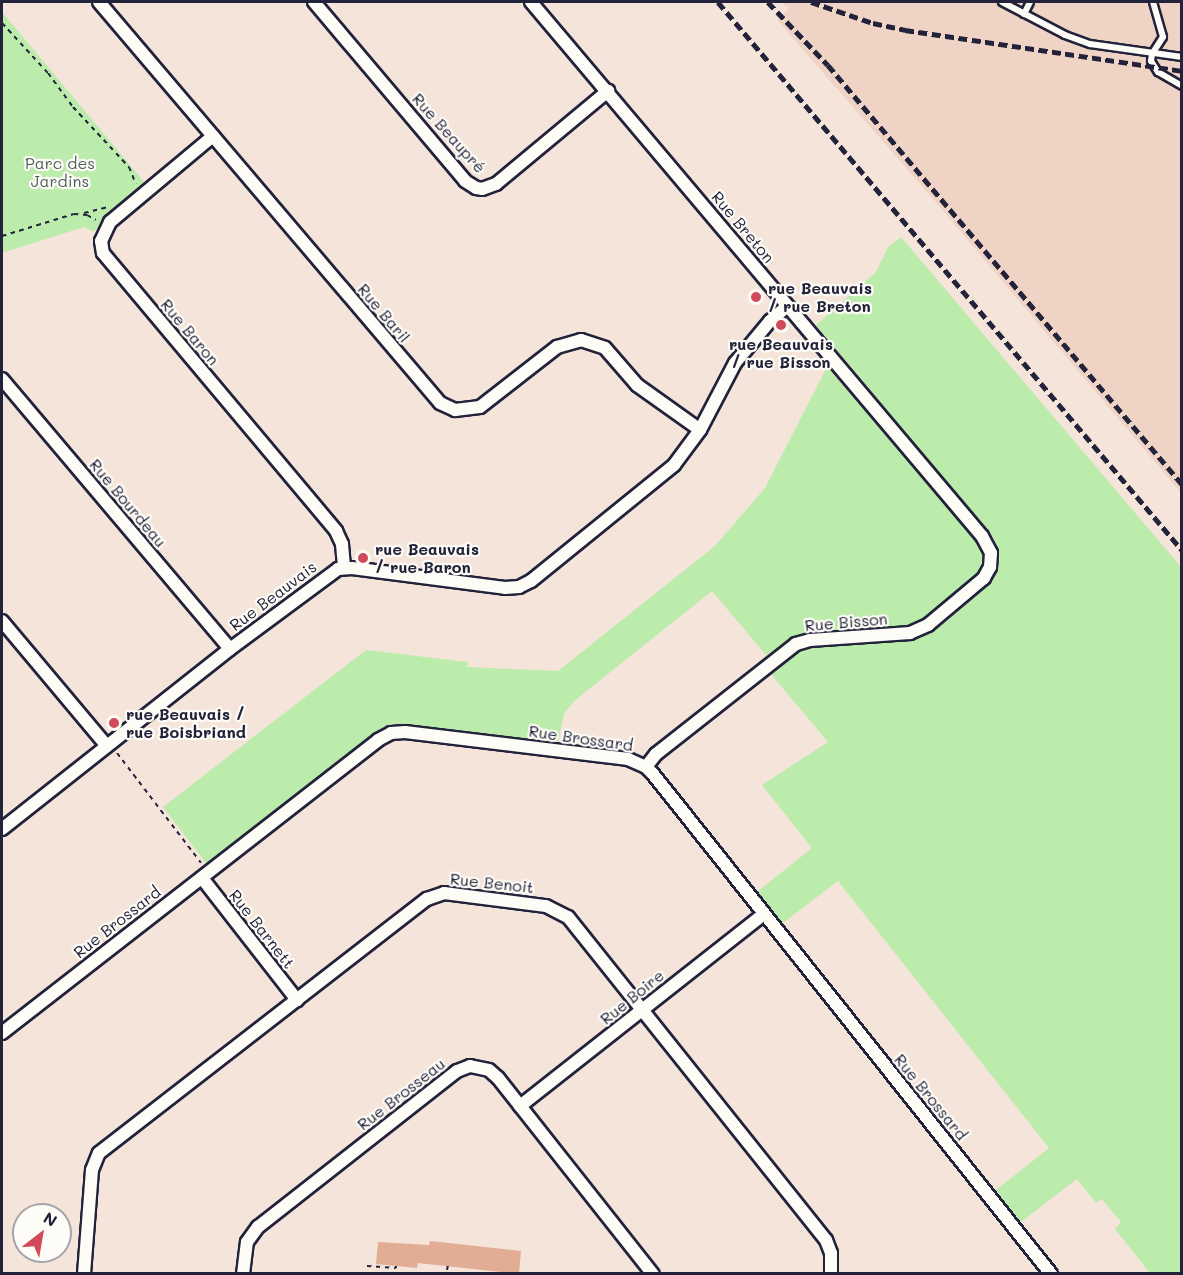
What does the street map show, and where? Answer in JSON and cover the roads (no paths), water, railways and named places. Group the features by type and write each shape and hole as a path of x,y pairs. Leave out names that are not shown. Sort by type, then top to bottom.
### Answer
{"street":[{"name":"Rue Baril","path":"101,2 427,389 447,408 462,411 480,407 557,347 581,340 605,348 637,385 700,430"},
{"name":"Rue Beaupré","path":"314,2 465,181 476,188 482,189 496,184 608,91"},
{"name":"Rue Breton","path":"531,2 982,536 989,546 992,560"},
{"name":"Rue Baron","path":"213,136 105,228 100,241 103,253 336,531 342,544 344,568"},
{"name":"Rue Beauvais","path":"2,829 111,749 230,650 333,572 344,568 505,588 519,587 531,581 674,465 700,430 735,363 770,321 787,306"},
{"name":"Rue Bourdeau","path":"2,379 230,650"},
{"name":"Rue Bisson","path":"646,767 656,754 791,647 810,640 916,631 935,620 980,583 992,560"},
{"path":"2,621 111,749"},
{"name":"Rue Brossard","path":"2,1033 202,872 378,740 391,733 405,732 628,759 646,767 1051,1274"},
{"name":"Rue Barnett","path":"202,872 297,1000"},
{"name":"Rue Benoit","path":"84,1274 92,1170 99,1153 427,899 444,893 546,906 559,910 572,920 826,1240 831,1253 831,1274"},
{"name":"Rue Boire","path":"520,1106 764,914"},
{"name":"Rue Brosseau","path":"243,1274 247,1242 258,1227 458,1071 470,1066 489,1070 653,1274"}],"lane":[{"path":"1002,2 1065,35 1089,44 1182,57"},
{"path":"1024,14 1030,2"},
{"path":"1153,2 1163,37 1152,54 1151,62 1158,72 1182,86"}],"railway":[{"path":"718,2 1182,550"},
{"path":"768,2 828,65 1182,484"},
{"path":"811,2 873,23 905,30 1182,71"}],"place":[{"name":"rue Beauvais / rue Breton","path":"756,297"},
{"name":"rue Beauvais / rue Bisson","path":"781,325"},
{"name":"rue Beauvais / rue Baron","path":"363,558"},
{"name":"rue Beauvais / rue Boisbriand","path":"114,723"}],"park label":[{"name":"Parc des Jardins","path":"60,172"}]}
